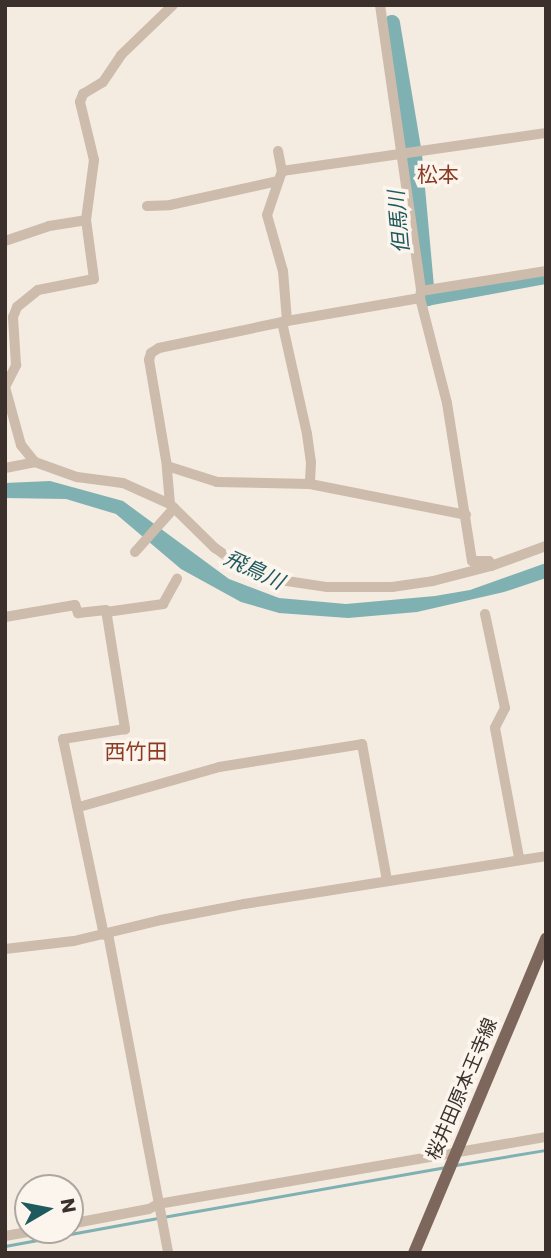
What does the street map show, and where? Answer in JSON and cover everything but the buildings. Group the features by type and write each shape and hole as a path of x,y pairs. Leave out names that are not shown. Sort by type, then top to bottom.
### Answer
{"main road":[{"name":"桜井田原本王寺線","path":"414,1253 546,939"}],"street":[{"path":"173,5 121,55 103,82 83,94 79,102 94,160 86,220 94,279 38,290 18,307 13,317 16,365 5,387 21,445 35,462 77,477 123,483 172,506 215,548 238,564 259,574 302,585 392,587 433,581 491,566 546,546"},
{"path":"380,5 420,295 447,403 472,561 489,561 491,566"},
{"path":"147,205 170,205 280,176 399,152 546,132"},
{"path":"278,151 280,176 267,215 282,271 284,321 307,434 311,462 310,484"},
{"path":"5,241 49,226 86,220"},
{"path":"137,550 172,506 149,360 151,353 159,348 284,321 546,271"},
{"path":"5,468 35,462"},
{"path":"167,466 216,482 310,484 466,516"},
{"path":"5,617 75,605 78,613 163,604 177,579"},
{"path":"106,612 125,729 63,739 106,934 168,1253"},
{"path":"485,614 505,708 495,728 519,858"},
{"path":"79,807 219,767 362,744 387,880"},
{"path":"5,949 106,934 161,920 387,880 546,856"},
{"path":"84,1221 455,1156 546,1137"}],"water":[{"path":"50,481 123,501 229,579 279,598 346,604 435,596 470,590 546,563 546,578 504,592 417,612 348,618 279,613 241,602 181,569 116,514 66,499 5,498 5,483"}],"waterway":[{"name":"但馬川","path":"392,23 414,155 427,298 546,276"},
{"path":"456,1165 546,1150"},
{"path":"163,1217 446,1167"},
{"path":"5,1246 157,1218"}],"district":[{"name":"松本","path":"438,175"},
{"name":"西竹田","path":"136,752"}],"water label":[{"name":"飛鳥川","path":"254,570"}]}
